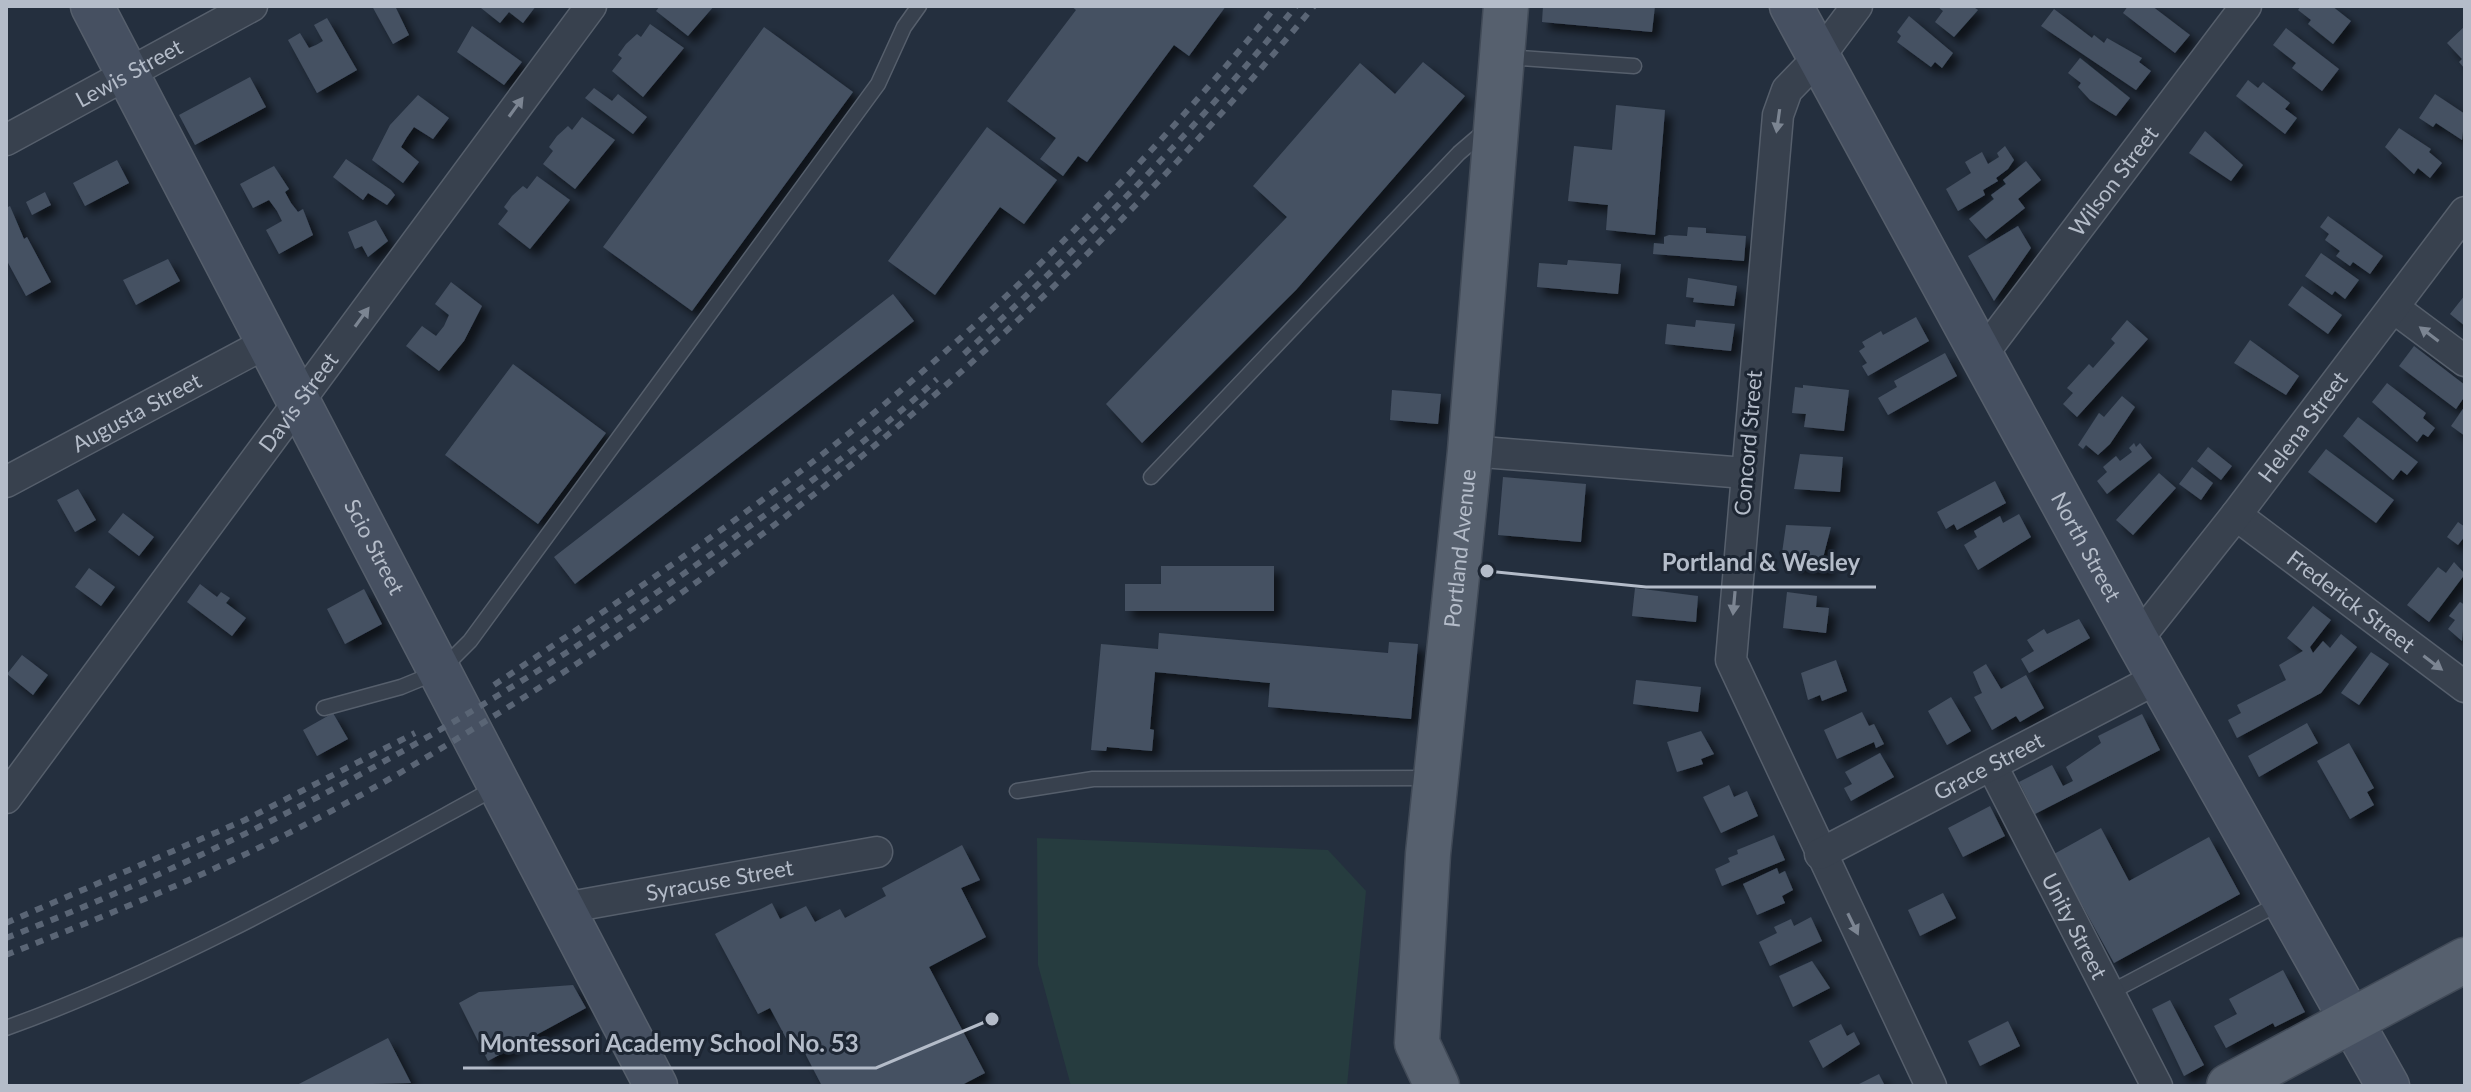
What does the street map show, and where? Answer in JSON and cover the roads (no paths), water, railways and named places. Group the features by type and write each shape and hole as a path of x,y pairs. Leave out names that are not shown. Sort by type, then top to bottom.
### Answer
{"main road":[{"name":"Portland Avenue","path":"1437,1086 1417,1043 1435,778 1470,451 1506,6"},
{"path":"2229,1086 2465,960"}],"street":[{"name":"Scio Street","path":"92,6 656,1086"},
{"name":"Lewis Street","path":"6,140 252,6"},
{"name":"Davis Street","path":"6,798 591,6"},
{"name":"North Street","path":"1791,6 2158,678 2388,1086"},
{"name":"Concord Street","path":"1857,6 1819,57 1787,90 1778,115 1731,660 1931,1086"},
{"name":"Wilson Street","path":"1982,355 2246,6"},
{"name":"Helena Street","path":"2137,640 2236,515 2465,212"},
{"path":"2394,308 2465,361"},
{"name":"Augusta Street","path":"6,482 268,342"},
{"path":"1470,451 1745,473"},
{"name":"Frederick Street","path":"2236,515 2465,687"},
{"name":"Grace Street","path":"1820,854 2158,678"},
{"name":"Unity Street","path":"1992,766 2157,1086"},
{"name":"Syracuse Street","path":"564,908 877,852"}],"lane":[{"path":"324,708 401,687 440,671 470,641 878,84 904,27 919,6"},
{"path":"1503,57 1634,66"},
{"path":"1151,477 1459,153 1497,121"},
{"path":"1017,791 1093,779 1398,775 1435,778"},
{"path":"6,1028 72,1005 499,787"},
{"path":"2109,993 2285,901"}],"railway":[{"path":"494,685 762,500 914,379 1011,292 1104,200 1192,105 1276,6"},
{"path":"964,354 1178,142 1296,6"},
{"path":"6,955 200,875 370,790 534,691 644,619 750,543 853,464 952,380 1047,293 1140,201 1228,106 1314,6"},
{"path":"6,938 197,857 380,764 469,713 557,659 728,542 861,443 937,379"},
{"path":"6,923 245,820 415,733"}],"place":[{"name":"Portland & Wesley","path":"1487,571"},
{"name":"Montessori Academy School No. 53","path":"992,1019"}]}
